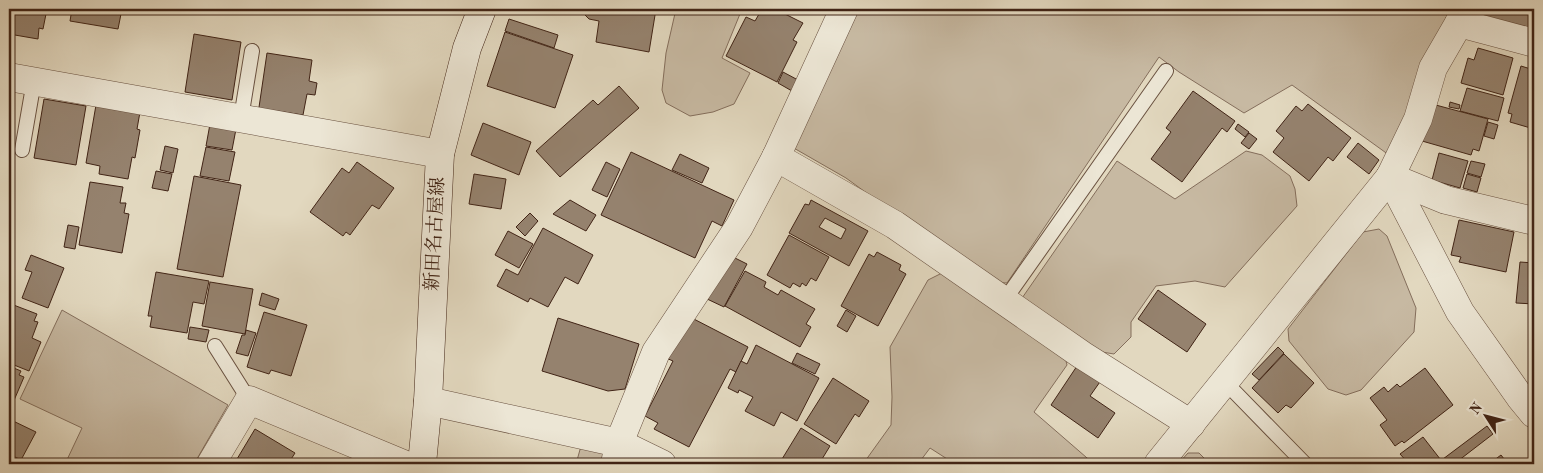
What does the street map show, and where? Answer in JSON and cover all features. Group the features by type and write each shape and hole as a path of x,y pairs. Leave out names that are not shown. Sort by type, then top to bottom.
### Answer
{"street":[{"name":"新田名古屋線","path":"422,464 428,401 440,154 467,48 482,9"},
{"path":"617,453 656,352 739,227 776,157 844,9"},
{"path":"1158,464 1390,177 1418,119 1433,68 1465,16 1534,43"},
{"path":"22,79 440,154"},
{"path":"776,157 895,225 1082,355 1191,424"},
{"path":"1390,177 1446,200 1534,221"},
{"path":"1390,177 1460,312 1529,403"},
{"path":"211,464 249,400 403,464"},
{"path":"428,401 662,464"}],"lane":[{"path":"241,118 252,51"},
{"path":"1004,301 1166,71"},
{"path":"22,79 22,150"},
{"path":"215,346 249,400"},
{"path":"1225,382 1306,464"}],"shaded area":[{"path":"676,9 742,9 722,58 750,73 734,104 713,112 690,116 666,103 662,90 666,53"},
{"path":"855,9 1194,9 1198,13 1202,9 1460,9 1389,155 1292,85 1244,113 1179,72 1159,57 1007,283 989,282 846,178 792,147"},
{"path":"1246,151 1262,155 1290,176 1295,189 1297,206 1225,287 1195,281 1156,286 1131,322 1131,337 1114,354 1102,352 1020,301 1117,161 1175,199"},
{"path":"1379,229 1387,236 1416,308 1414,332 1361,390 1346,395 1328,389 1289,341 1288,329 1363,232"},
{"path":"942,273 1064,353 1067,365 1034,412 1094,464 955,464 930,448 918,464 863,464 891,425 890,347 928,280"},
{"path":"62,310 228,405 194,464 65,464 82,428 20,399"},
{"path":"581,446 600,451 611,464 576,464"},
{"path":"1188,453 1199,453 1210,464 1178,464"}],"building":[{"path":"9,9 47,9 43,29 39,28 38,39 9,34"},
{"path":"72,9 122,9 118,29 70,21"},
{"path":"587,9 656,9 649,52 596,42 599,21 589,19 585,15"},
{"path":"762,9 775,9 803,23 793,40 797,42 777,82 726,56 746,17 755,21"},
{"path":"1486,9 1534,9 1534,30 1484,18"},
{"path":"509,19 558,35 554,48 505,31"},
{"path":"505,32 573,55 555,108 487,86"},
{"path":"194,34 241,42 232,100 185,92"},
{"path":"1478,48 1513,58 1503,95 1461,83 1468,58 1474,60"},
{"path":"267,53 312,60 309,81 317,83 315,95 307,94 303,115 277,111 258,114"},
{"path":"1521,66 1534,70 1534,129 1510,122 1512,114 1508,113"},
{"path":"783,72 798,80 792,91 778,83"},
{"path":"619,86 639,108 560,177 536,151 593,100 598,105"},
{"path":"1467,88 1504,98 1498,121 1460,111"},
{"path":"1193,91 1235,121 1227,132 1222,128 1182,182 1151,159 1171,132 1166,128"},
{"path":"44,99 86,106 76,165 34,158"},
{"path":"1450,102 1460,105 1459,109 1449,107"},
{"path":"1308,104 1351,138 1333,161 1328,157 1309,181 1273,152 1284,138 1276,131 1296,106 1302,111"},
{"path":"1432,104 1488,119 1479,151 1473,149 1471,155 1422,141"},
{"path":"96,105 140,112 137,129 140,130 135,158 132,157 128,179 99,174 100,166 86,163"},
{"path":"1488,122 1498,125 1494,139 1484,136"},
{"path":"483,123 531,142 519,175 471,155"},
{"path":"210,124 236,129 232,150 206,146"},
{"path":"1238,124 1249,132 1245,137 1235,129"},
{"path":"1249,133 1257,139 1249,149 1241,143"},
{"path":"1358,143 1379,160 1369,174 1347,157"},
{"path":"165,146 178,149 173,173 160,170"},
{"path":"206,147 235,152 229,181 200,176"},
{"path":"631,152 734,200 722,226 712,221 695,258 601,215"},
{"path":"1439,153 1468,161 1460,188 1432,180"},
{"path":"680,154 709,168 702,183 672,170"},
{"path":"1471,161 1485,164 1481,177 1467,173"},
{"path":"357,162 394,188 379,209 372,205 350,235 346,232 343,236 310,212 342,168 349,173"},
{"path":"606,162 620,169 607,197 592,190"},
{"path":"156,171 172,174 168,191 152,188"},
{"path":"474,174 506,179 501,209 469,204"},
{"path":"1467,174 1481,178 1477,192 1463,188"},
{"path":"194,176 241,185 223,277 177,269"},
{"path":"90,182 123,187 120,203 126,203 124,213 129,214 122,253 79,245"},
{"path":"570,200 596,215 586,231 553,214"},
{"path":"811,200 868,231 849,266 789,233 805,204 809,205","holes":["825,218 846,229 841,239 819,227"]},
{"path":"530,213 538,221 525,236 516,227"},
{"path":"1459,220 1514,232 1506,272 1459,262 1461,257 1451,255"},
{"path":"68,225 79,227 75,249 64,247"},
{"path":"543,228 593,255 578,284 565,277 548,307 530,298 528,302 497,286 506,269 518,275"},
{"path":"508,231 533,244 519,268 495,255"},
{"path":"789,235 829,257 816,281 811,278 806,286 802,283 800,287 793,283 790,288 767,275"},
{"path":"877,252 901,265 899,270 906,274 878,326 841,306 869,254 874,257"},
{"path":"31,255 64,268 48,308 22,298 32,272 25,270"},
{"path":"735,258 747,264 724,307 705,298"},
{"path":"1520,262 1534,263 1534,304 1516,303"},
{"path":"745,271 766,282 764,287 778,295 781,290 815,309 806,324 811,327 800,347 725,306"},
{"path":"156,272 209,281 204,304 193,302 187,333 150,327 152,316 148,316"},
{"path":"210,282 253,289 245,334 202,326"},
{"path":"1158,290 1206,324 1187,352 1138,319"},
{"path":"262,293 279,299 275,310 259,305"},
{"path":"11,304 37,314 34,321 38,322 32,338 41,342 29,371 9,363 11,353 9,352 9,310"},
{"path":"846,310 856,316 847,332 837,326"},
{"path":"264,312 307,325 291,376 271,370 269,374 247,367"},
{"path":"688,316 748,347 736,372 730,369 689,447 654,429 658,423 645,416 673,361 666,358"},
{"path":"558,318 639,344 625,389 608,391 542,371"},
{"path":"190,327 209,330 206,342 188,339"},
{"path":"246,330 256,333 248,356 236,353 242,335 245,335"},
{"path":"756,345 819,378 797,421 781,412 774,426 745,411 753,397 739,390 738,393 728,388 741,361 747,364"},
{"path":"1278,347 1284,353 1259,380 1252,374"},
{"path":"797,353 820,364 815,374 792,363"},
{"path":"1284,354 1314,383 1291,408 1286,405 1278,413 1252,388"},
{"path":"1079,363 1102,379 1090,396 1115,413 1098,438 1051,405"},
{"path":"9,366 21,371 19,375 24,377 12,405 9,404"},
{"path":"1425,368 1453,405 1404,443 1402,441 1395,446 1380,425 1387,420 1370,398 1384,387 1388,392 1397,384 1400,387"},
{"path":"833,378 869,401 859,417 855,414 836,444 804,424"},
{"path":"9,419 36,432 21,460 9,454"},
{"path":"1487,426 1493,434 1454,464 1447,464 1443,459"},
{"path":"801,428 830,446 819,464 779,464"},
{"path":"255,429 295,453 288,464 234,464"},
{"path":"1423,437 1444,464 1409,464 1400,454"},
{"path":"1501,455 1508,464 1489,464"}]}
